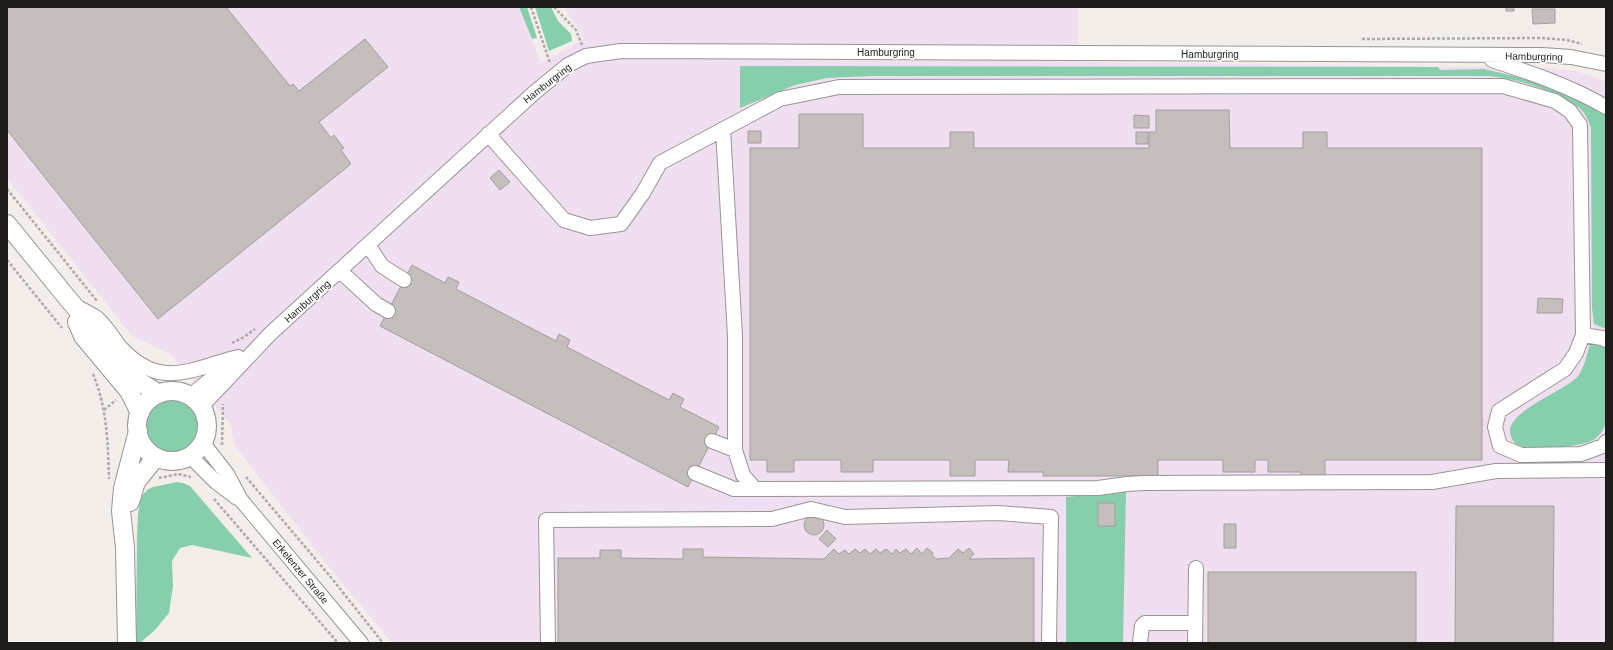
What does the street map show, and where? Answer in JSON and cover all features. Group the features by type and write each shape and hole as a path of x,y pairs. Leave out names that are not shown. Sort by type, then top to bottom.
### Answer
{"main road":[{"path":"7,224 69,300 140,382 159,394"},
{"path":"69,300 83,336 129,391 140,413"},
{"path":"127,643 125,548 121,511 123,488 138,431 140,413 148,402 159,394 174,392 196,401 205,415 207,425 203,443 197,450 190,456 179,460 168,461 156,457 147,450 141,441 138,431"},
{"path":"125,548 128,505 136,482 156,457"}],"street":[{"name":"Hamburgring","path":"271,333 488,134 557,74 586,56 621,51 1478,55 1571,57 1606,64"},
{"path":"1478,55 1527,71 1583,93 1606,107"},
{"path":"488,134 564,220 590,228 621,224 643,193 660,163 780,99 839,87 1504,86 1555,101 1570,111 1580,125 1583,335 1576,354 1565,369 1499,412 1495,427 1500,446 1521,455 1606,455"},
{"path":"723,130 735,336 735,450 744,475 755,489"},
{"path":"368,245 382,266 404,280"},
{"path":"340,271 376,304 388,311"},
{"path":"69,300 98,319 121,348 136,360 165,374 180,374 238,357"},
{"path":"196,401 220,370 271,333"},
{"path":"196,401 218,389 271,333"},
{"path":"1583,335 1606,340"},
{"path":"712,440 735,450"},
{"path":"1581,454 1603,446 1606,442"},
{"path":"203,443 227,474 241,500"},
{"path":"190,456 216,482 241,500"},
{"path":"696,473 734,489 1098,488 1145,483 1432,482 1496,471 1606,470"},
{"name":"Erkelenzer Straße","path":"241,500 361,643"},
{"path":"548,643 546,520 772,519 810,509 845,517 998,513 1051,517 1049,643"},
{"path":"1195,643 1196,568"},
{"path":"1140,643 1142,626 1145,623 1195,623"}],"path":[{"path":"531,7 550,62 557,74"},
{"path":"554,7 576,30 586,56"},
{"path":"7,189 98,302"},
{"path":"7,260 63,330"},
{"path":"92,372 98,386 104,410 108,448"},
{"path":"218,389 223,395 221,442 224,449"},
{"path":"242,473 329,575 383,643"},
{"path":"209,493 338,643"}],"shaded area":[{"path":"7,7 519,7 541,63 584,39 564,7 1078,7 1078,62 1542,68 1577,71 1606,82 1606,643 392,643 330,568 235,446 230,423 170,354 132,336 7,178"}],"green space":[{"path":"519,7 527,7 537,38 532,39"},
{"path":"535,7 551,7 558,21 571,34 572,41 549,51"},
{"path":"740,66 1438,67 1440,70 1484,69 1518,77 1564,93 1606,114 1606,329 1594,324 1592,308 1591,127 1584,114 1578,107 1557,95 1535,86 1500,77 1489,76 871,76 827,78 795,85 740,108"},
{"path":"1591,342 1606,348 1606,423 1600,434 1591,441 1564,447 1531,448 1516,444 1512,440 1510,432 1513,422 1529,408 1562,388 1578,376 1584,364"},
{"path":"173,399 183,401 192,407 198,416 200,426 198,436 192,445 183,451 173,453 163,451 154,445 148,436 146,426 148,416 154,407 163,401"},
{"path":"177,482 190,486 252,558 192,545 180,548 172,561 173,586 169,613 155,630 140,643 136,643 137,537 138,513 141,497 147,490 153,487"},
{"path":"1126,491 1123,643 1066,643 1066,497"}],"building":[{"path":"7,7 226,7 290,86 293,84 299,91 365,39 388,67 319,122 331,138 334,135 344,148 341,150 351,164 158,319 7,130"},
{"path":"1506,7 1514,7 1514,11 1506,11"},
{"path":"1532,9 1555,9 1555,23 1533,24"},
{"path":"1156,110 1229,110 1230,148 1303,148 1303,132 1327,132 1327,148 1482,148 1482,460 1325,460 1325,476 1300,476 1301,472 1268,472 1268,460 1255,460 1255,472 1223,472 1223,460 1158,460 1158,476 1043,476 1043,472 1008,472 1009,460 975,460 975,476 950,476 950,460 873,460 873,472 841,472 841,460 794,460 794,472 767,472 767,460 750,460 750,148 799,148 799,114 863,114 863,148 950,148 950,132 974,132 974,148 1149,148 1149,132 1156,132"},
{"path":"1134,115 1149,116 1149,128 1134,128"},
{"path":"748,131 761,131 761,143 748,143"},
{"path":"1136,132 1148,132 1148,144 1136,144"},
{"path":"499,170 510,182 500,190 490,178"},
{"path":"412,265 445,283 448,277 459,282 456,289 556,341 559,334 570,340 567,347 669,400 673,393 684,399 680,407 719,427 688,487 380,326"},
{"path":"1538,298 1563,299 1562,313 1537,313"},
{"path":"1098,503 1115,503 1115,526 1098,526"},
{"path":"1456,506 1554,506 1553,643 1455,643"},
{"path":"814,515 821,518 824,525 821,532 814,535 807,532 804,525 807,518"},
{"path":"1224,524 1236,524 1236,548 1224,548"},
{"path":"827,530 836,539 828,547 819,539"},
{"path":"917,548 922,554 927,548 933,553 932,555 936,559 949,558 958,549 963,553 969,548 974,554 969,559 1034,558 1034,643 558,643 558,558 600,558 600,550 621,550 621,558 683,559 683,549 703,549 703,557 824,559 834,549 839,554 845,550 849,554 855,549 860,553 865,549 870,554 876,549 880,553 886,549 892,554 896,549 900,553 906,549 911,554"},
{"path":"1208,572 1416,572 1416,643 1208,643"}]}
